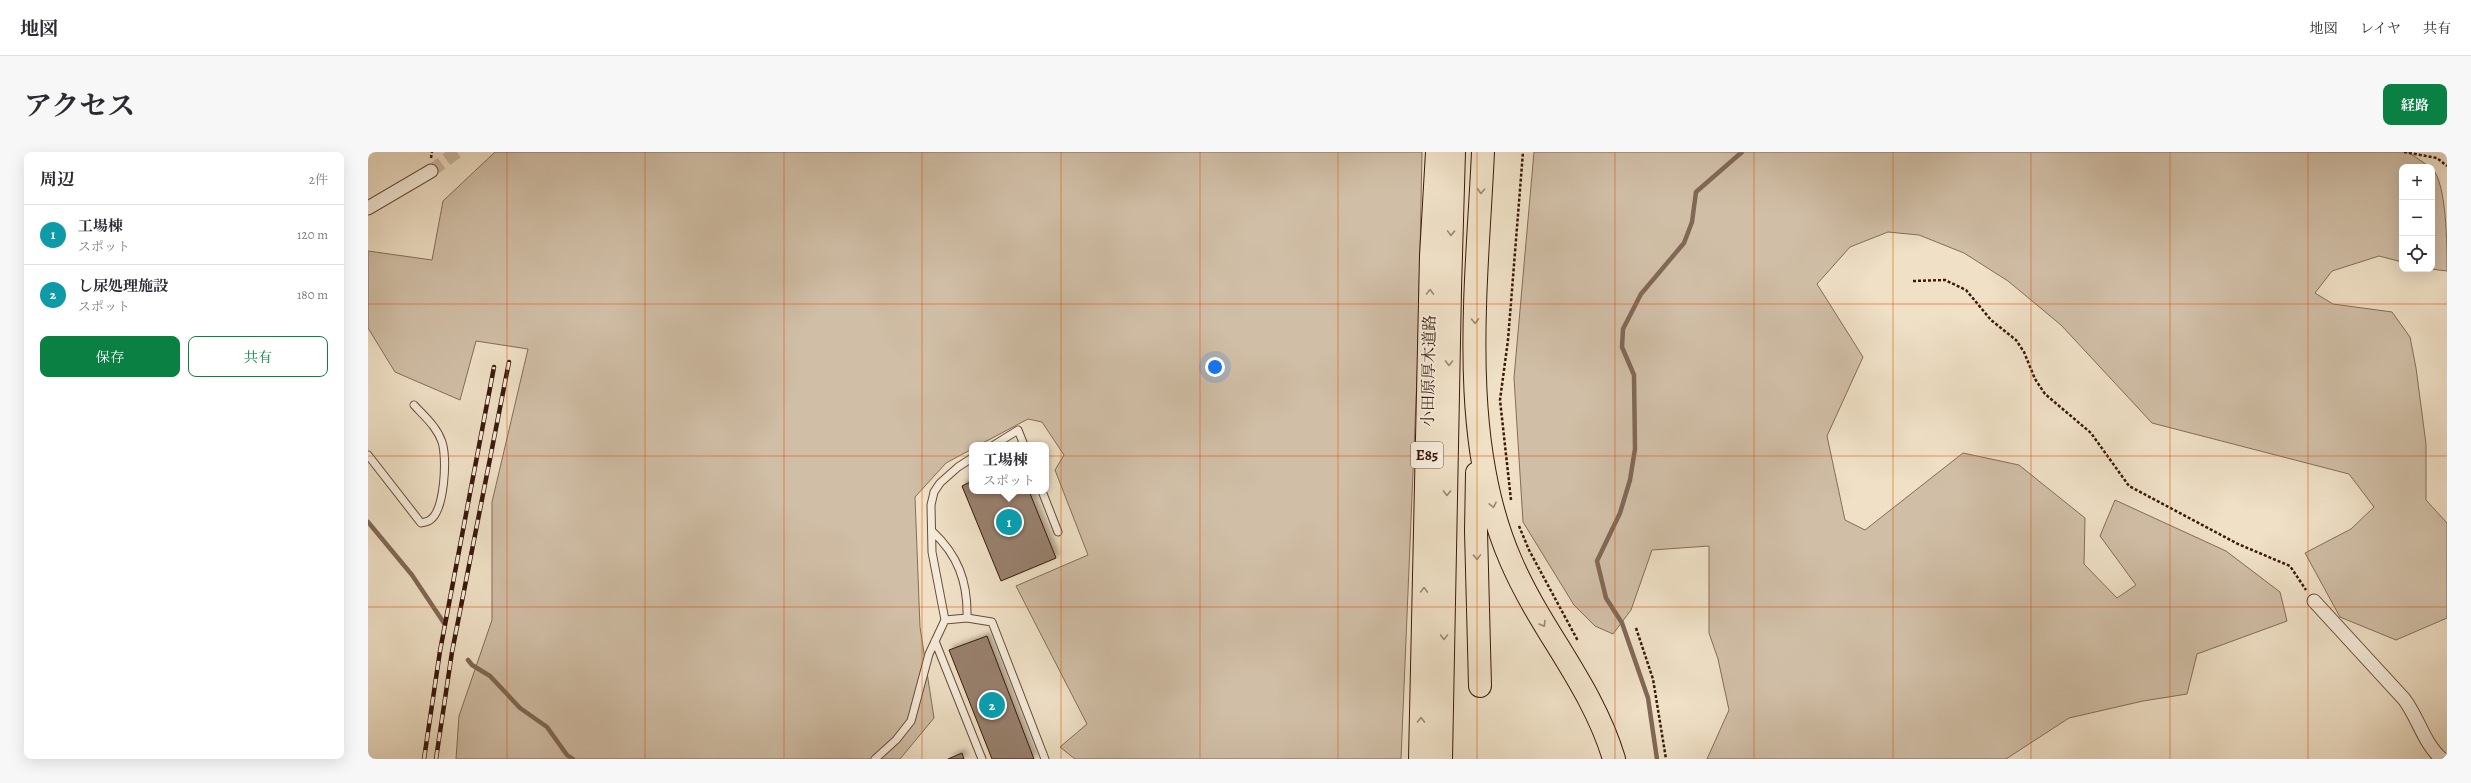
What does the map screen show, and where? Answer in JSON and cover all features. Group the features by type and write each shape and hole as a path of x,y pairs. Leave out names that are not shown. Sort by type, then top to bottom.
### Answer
{"highway":[{"name":"小田原厚木道路","path":"1420,759 1431,256 1437,152"},
{"name":"小田原厚木道路","path":"1441,759 1454,152"},
{"path":"1480,686 1476,531 1477,434 1475,308 1483,152"},
{"path":"1477,434 1496,521 1510,559 1544,626 1571,666 1594,705 1614,759"}],"street":[{"path":"368,208 432,171"},
{"path":"2314,601 2413,710 2426,737 2442,759"}],"lane":[{"path":"368,455 421,523 431,520 441,502 444,476 442,443 435,427 414,406"},
{"path":"999,442 1018,430 1023,442"},
{"path":"875,759 896,740 911,721 929,654 945,620 932,552 931,505 934,492 940,482 958,466 969,460"},
{"path":"1043,494 1058,532"},
{"path":"932,531 948,545 958,565 968,598 967,618"},
{"path":"945,620 967,618 992,622 1045,759"},
{"path":"935,641 982,759"}],"path":[{"path":"1512,507 1500,400 1508,340 1523,152"},
{"path":"2404,152 2438,158 2447,166"},
{"path":"1913,281 1945,280 1966,290 1991,320 2016,340 2024,352 2035,379 2045,394 2091,433 2129,486 2238,544 2290,566 2314,601"},
{"path":"1518,521 1529,550 1580,646"},
{"path":"1636,628 1653,679 1662,726 1666,759"}],"shaded area":[{"path":"495,152 1422,152 1418,353 1401,759 1075,759 1060,747 1087,724 1016,586 1088,555 1055,470 1064,455 1042,422 1028,419 985,442 969,442 969,451 946,463 915,497 920,627 934,718 900,759 456,759 459,716 492,620 492,502 528,349 476,341 460,400 395,372 368,328 368,251 432,260 443,201"},
{"path":"1534,152 2408,152 2426,164 2399,164 2399,261 2379,256 2332,271 2315,293 2333,304 2392,312 2410,337 2416,368 2426,444 2426,500 2447,523 2447,618 2396,640 2340,617 2305,553 2351,529 2374,507 2349,474 2152,423 2061,325 2008,281 1964,253 1919,235 1888,232 1850,247 1817,284 1863,357 1827,436 1845,520 1865,530 1963,453 2019,465 2085,518 2084,564 2117,598 2136,585 2100,536 2115,500 2226,551 2280,592 2287,621 2197,654 2187,694 2143,701 2069,718 2006,759 1707,759 1729,710 1718,659 1709,633 1709,546 1652,550 1631,610 1613,634 1595,626 1574,605 1523,522 1514,378"},
{"path":"2435,173 2441,187 2445,216 2447,271 2435,270"}],"building":[{"path":"969,482 969,494 1030,494 1056,558 1001,581 962,486"},
{"path":"987,636 1034,759 992,759 949,650"},
{"path":"962,753 964,759 948,759"}],"waterway":[{"path":"1657,759 1648,698 1622,623 1606,598 1597,561 1620,513 1630,480 1635,449 1634,375 1622,347 1623,329 1641,294 1684,243 1692,222 1696,192 1742,152"},
{"path":"368,522 412,575 444,623"},
{"path":"468,660 472,665 490,676 520,708 547,727 567,755 573,759"}],"tunnel":[{"path":"431,171 457,152"}],"railway":[{"path":"436,759 452,652 509,362"},
{"path":"424,759 440,651 494,367"}],"place":[{"name":"工場棟","path":"1009,522"},
{"name":"し尿処理施設","path":"992,705"}]}
